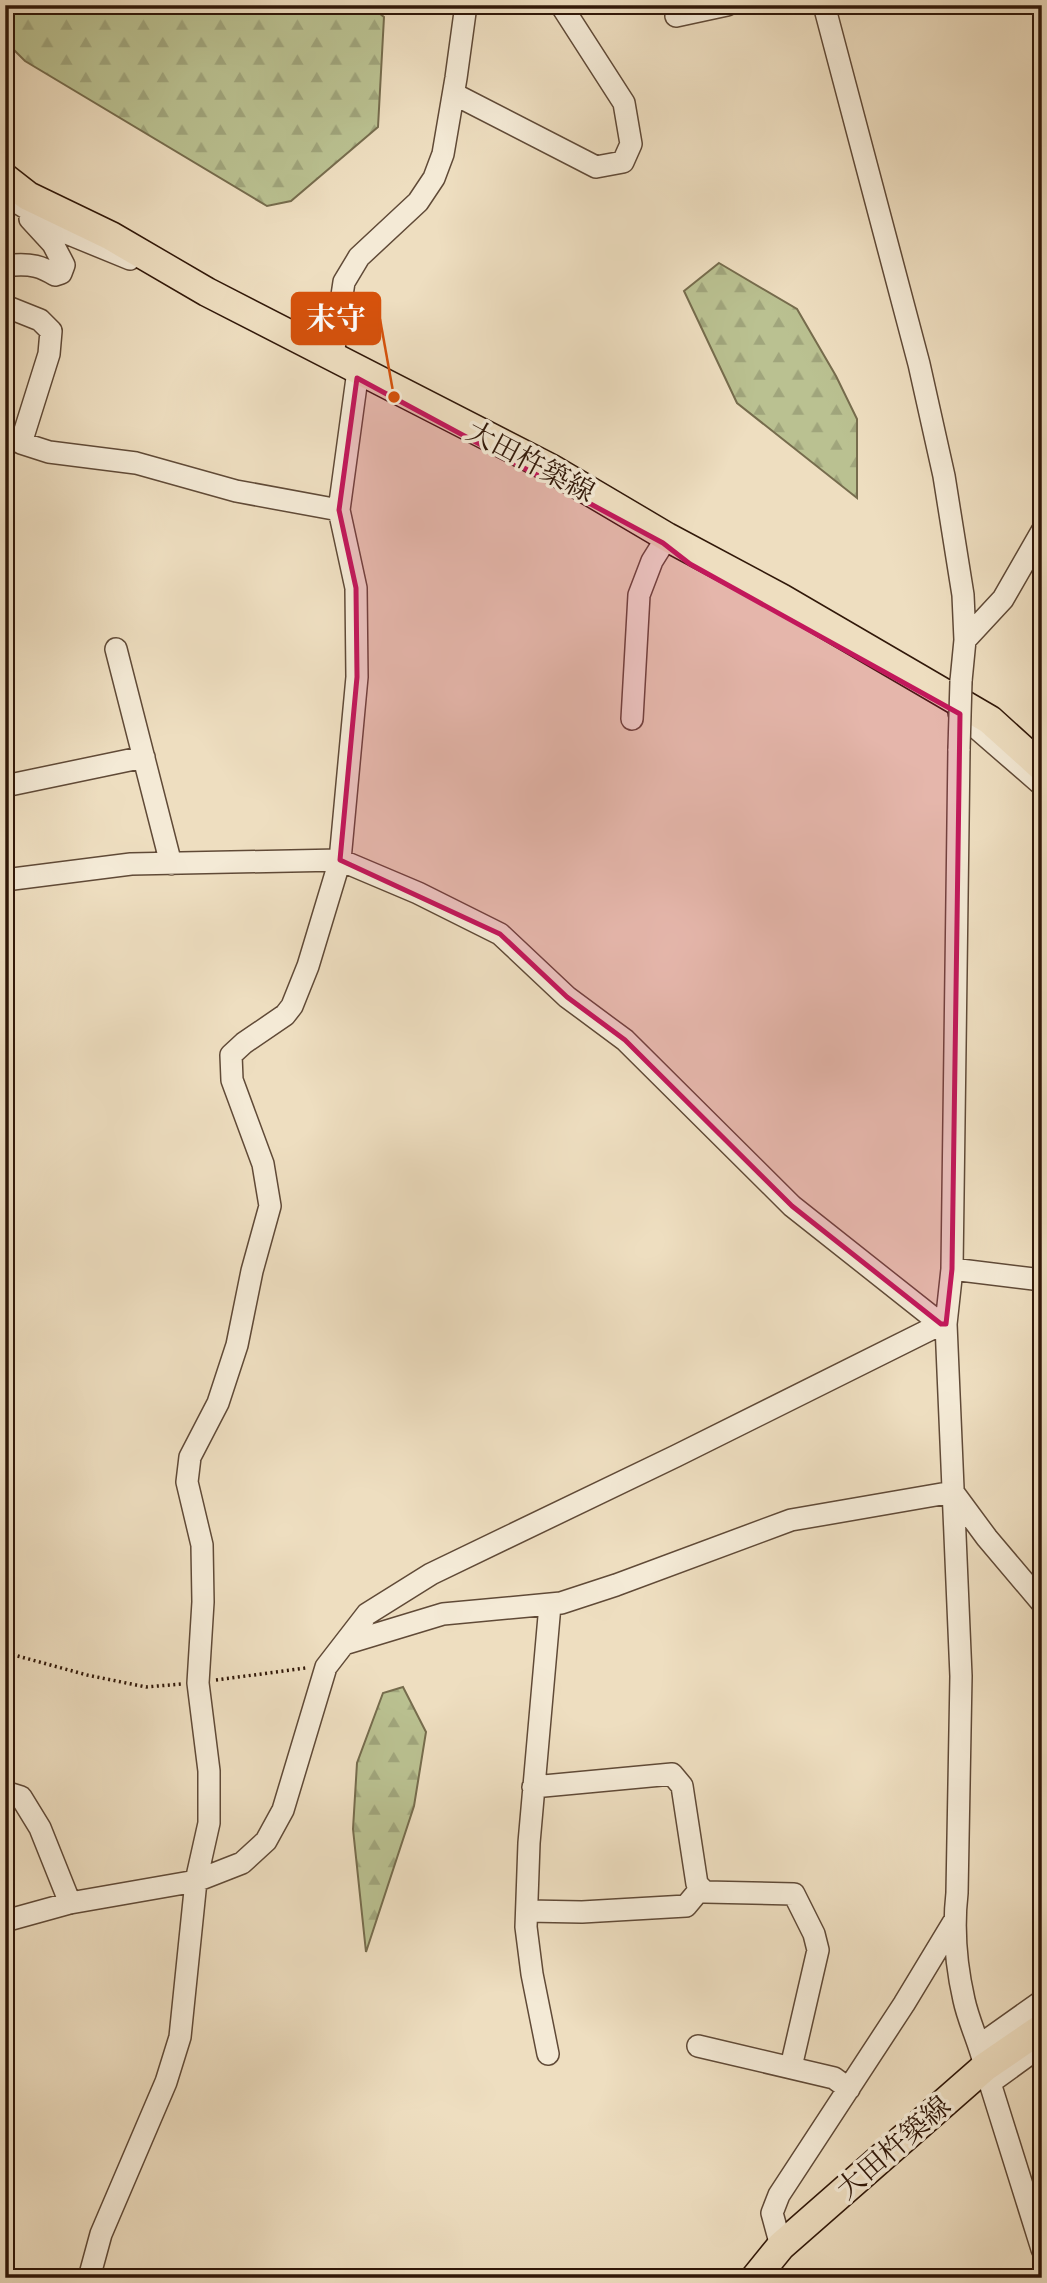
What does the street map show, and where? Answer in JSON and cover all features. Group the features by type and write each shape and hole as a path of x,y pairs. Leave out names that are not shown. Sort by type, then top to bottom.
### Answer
{"main road":[{"name":"大田杵築線","path":"5,178 20,200 111,236 207,292 348,367 552,469 665,540 781,598 967,705 990,720 1042,767"},
{"name":"大田杵築線","path":"755,2278 781,2246 985,2065 1042,2028"}],"street":[{"path":"89,2278 101,2234 166,2082 180,2037 196,1881 209,1823 209,1771 198,1683 204,1602 202,1545 187,1482 190,1457 218,1403 237,1345 252,1271 270,1206 263,1164 232,1080 231,1055 285,1015 292,1006 340,860 356,664 356,588 339,510 348,367 344,282 359,257 418,202 434,178 443,153 466,5"},
{"path":"454,93 596,167 623,162 631,144 624,103 561,5"},
{"path":"676,16 727,5"},
{"path":"824,5 922,376 944,476 962,595 965,640 959,749 952,1269 944,1324 961,1676 957,1893 953,1923 964,2002 1042,2249"},
{"path":"14,265 41,266 55,275 61,273 64,265 53,244 31,223 20,200"},
{"path":"5,306 40,320 51,331 49,354 13,442 49,452 136,463 236,491 339,510"},
{"path":"965,640 1003,599 1042,531"},
{"path":"632,719 639,595 652,562 665,540 690,564 963,716 1042,785"},
{"path":"116,649 171,864"},
{"path":"5,786 144,757"},
{"path":"5,880 131,864 340,860 418,893 499,934 566,997 625,1040 792,1206 944,1324"},
{"path":"952,1269 1042,1280"},
{"path":"5,1921 71,1903 196,1881 242,1863 265,1841 283,1810 326,1667 367,1614 431,1574 944,1324"},
{"path":"953,1492 987,1538 1042,1603"},
{"path":"344,1644 443,1614 561,1603 791,1520 953,1492"},
{"path":"548,2054 532,1974 526,1927 533,1787 550,1605"},
{"path":"533,1787 672,1774 682,1786 696,1884 705,1892 794,1894 814,1934 818,1950 791,2067"},
{"path":"5,1792 21,1797 40,1828 71,1903"},
{"path":"527,1911 582,1912 685,1906 701,1888"},
{"path":"781,2246 772,2213 779,2196 953,1923"},
{"path":"985,2065 1042,2001"},
{"path":"698,2046 834,2078 849,2089"},
{"path":"985,2065 1042,2046"}],"path":[{"path":"5,1646 14,1655 87,1675 146,1687 326,1667"}],"highlighted area":[{"path":"357,378 663,543 690,564 960,714 952,1269 946,1324 941,1324 792,1206 625,1040 567,997 500,934 340,860 357,677 356,588 339,510"}],"green space":[{"path":"5,5 369,5 384,17 378,127 291,201 267,206 25,61 5,41"},
{"path":"719,263 797,309 836,376 857,419 857,498 737,403 684,291"},
{"path":"403,1687 426,1732 414,1806 366,1952 353,1829 357,1763 383,1693"}],"place":[{"name":"末守","path":"394,397"}]}
